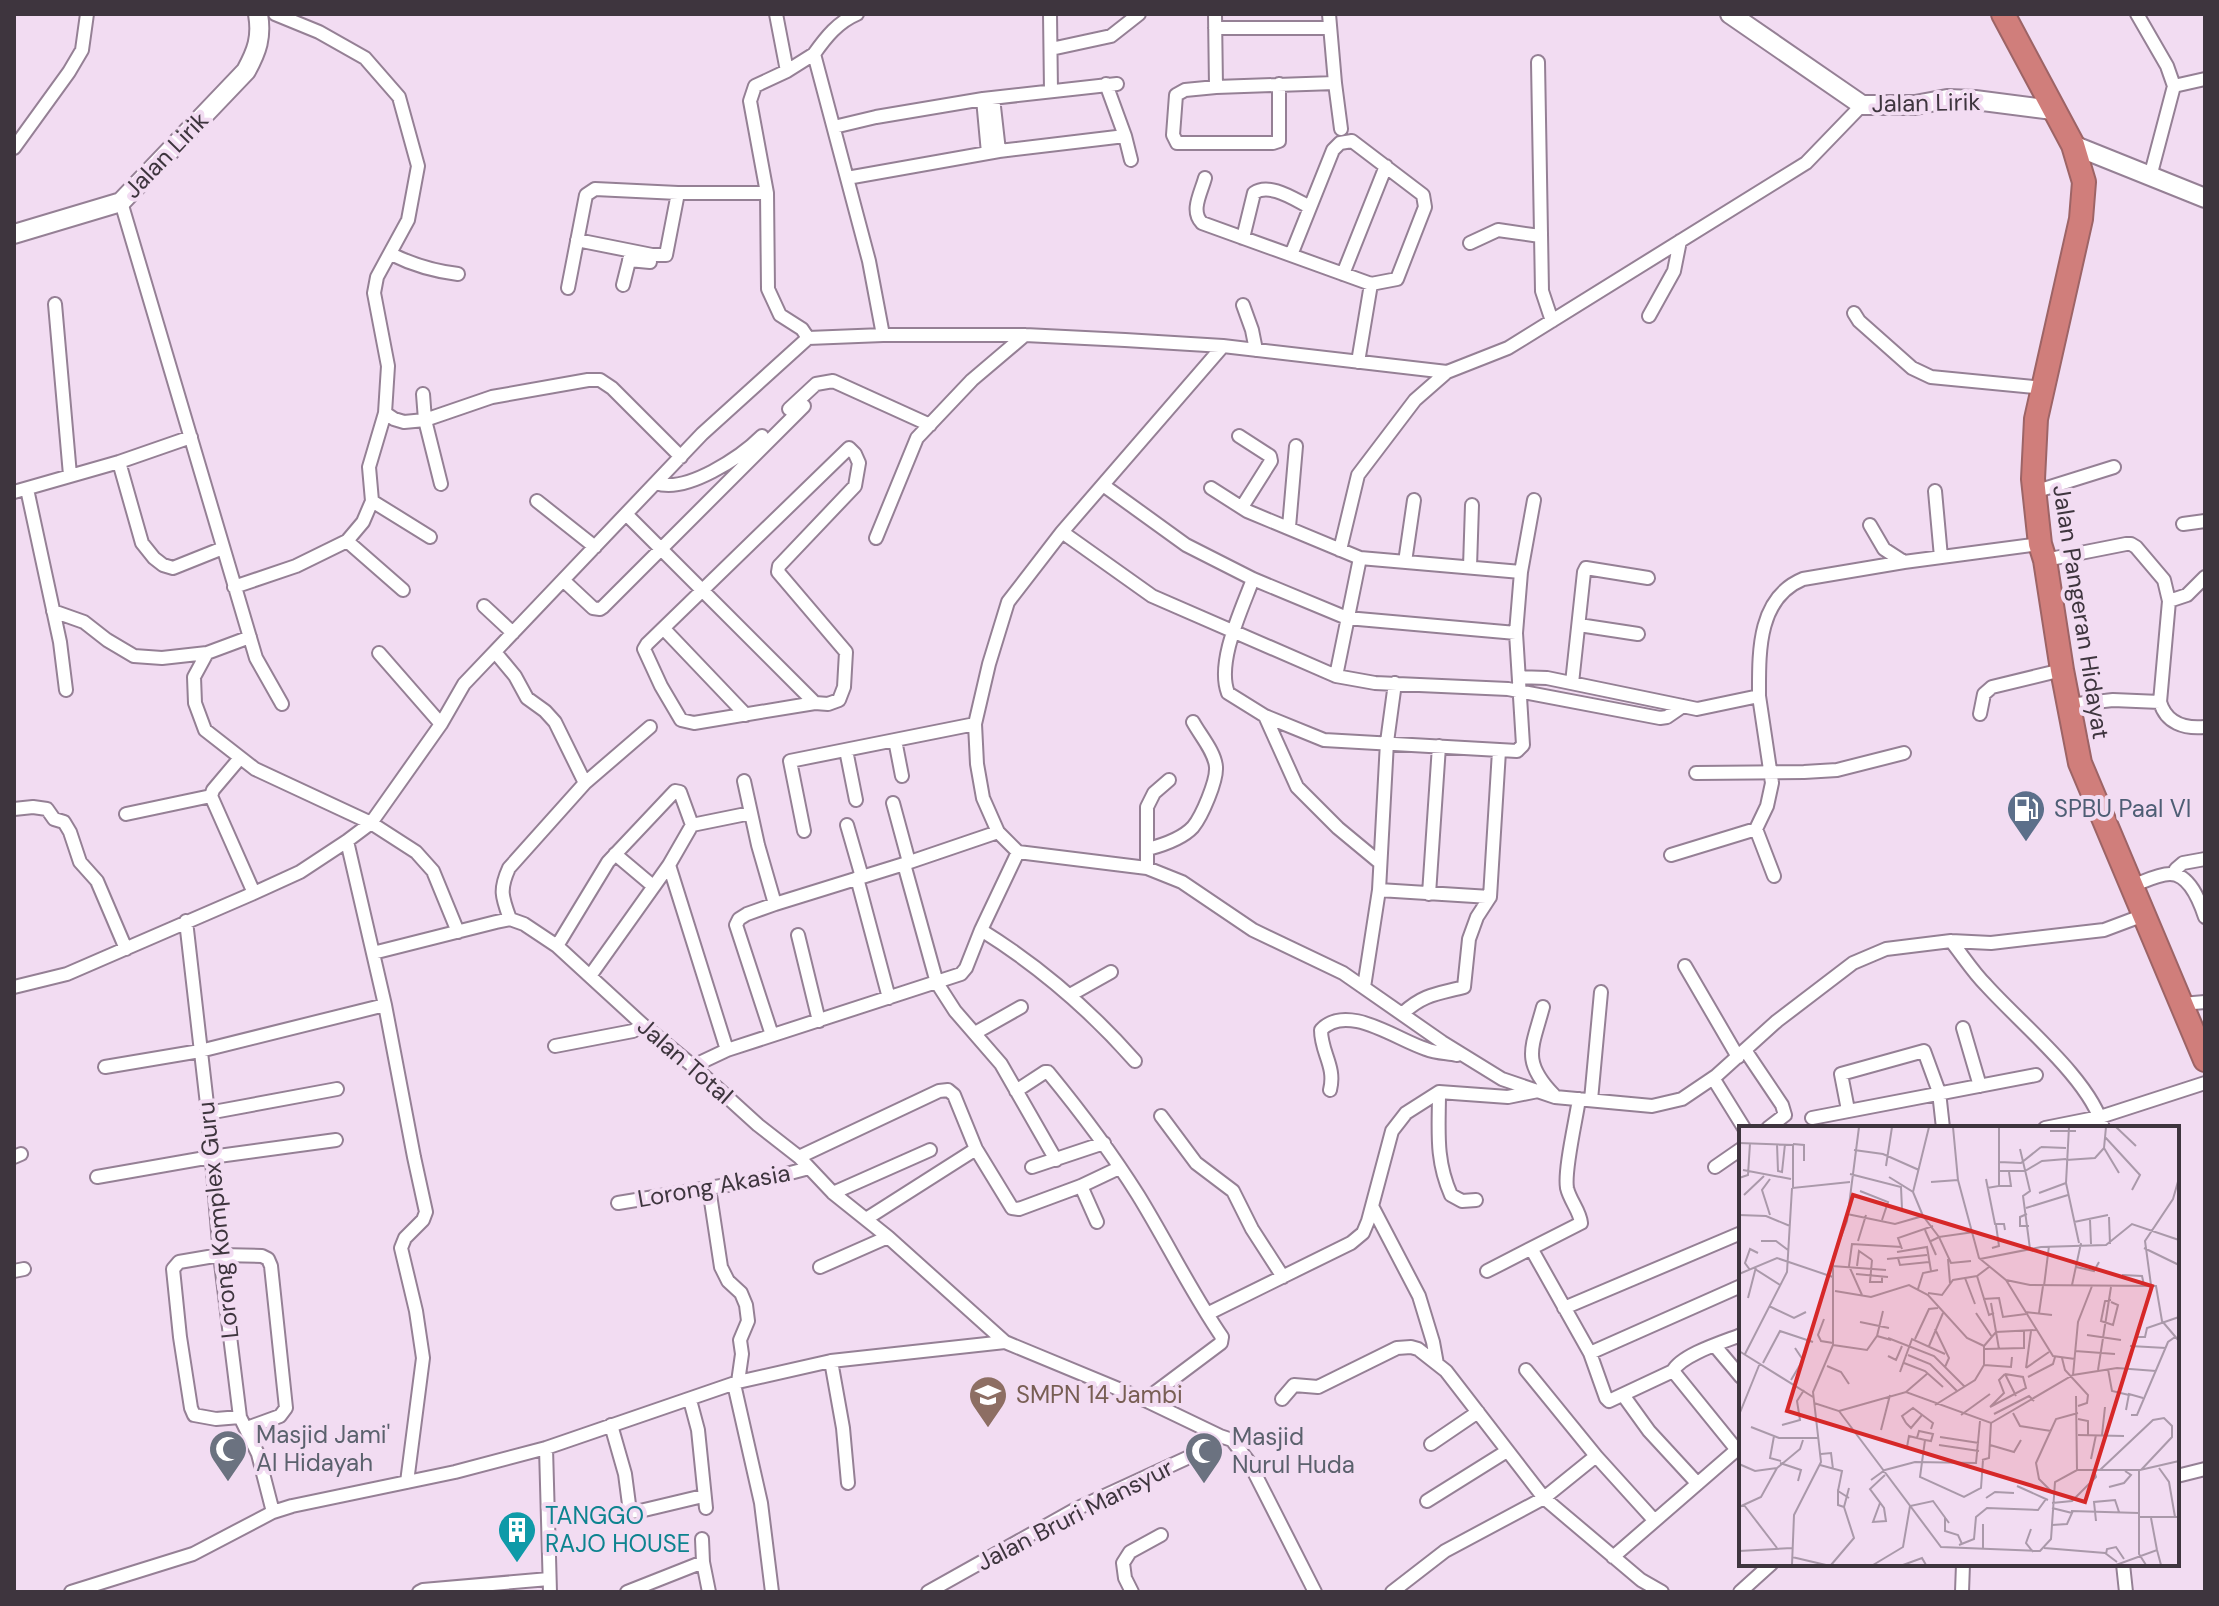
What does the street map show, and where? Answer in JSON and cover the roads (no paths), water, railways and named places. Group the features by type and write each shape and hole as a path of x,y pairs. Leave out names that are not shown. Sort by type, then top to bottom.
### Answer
{"highway":[{"name":"Jalan Pangeran Hidayat","path":"2003,14 2073,145 2084,182 2081,219 2036,419 2033,479 2068,705 2080,763 2205,1060"}],"main road":[{"name":"Jalan Lirik","path":"14,234 121,202 246,71 258,51 261,30 258,14"},
{"name":"Jalan Lirik","path":"1730,14 1862,105 1915,105 1947,99 2053,110"},
{"path":"2073,145 2205,198"}],"street":[{"path":"14,148 82,50 87,14"},
{"path":"234,587 296,566 347,541 363,522 372,501 369,467 385,413 388,366 374,293 377,277 408,220 418,166 399,97 365,58 319,32 275,14"},
{"path":"776,14 787,71"},
{"path":"808,338 802,329 780,315 768,289 767,193 750,101 755,86 814,54 827,35 847,18 857,14"},
{"path":"1050,14 1051,91"},
{"path":"1051,49 1111,36 1139,14"},
{"path":"1215,14 1216,87"},
{"path":"2137,14 2167,66 2174,86 2150,177"},
{"path":"1215,28 1330,21 1341,129"},
{"path":"814,54 869,261 883,335"},
{"path":"1538,62 1542,291 1552,321"},
{"path":"2174,86 2205,79"},
{"path":"1279,84 1279,141 1177,143 1173,135 1176,95 1185,90 1279,84 1335,83"},
{"path":"834,127 988,99 1111,84 1131,160"},
{"path":"988,99 993,152"},
{"path":"1340,550 1358,475 1415,400 1447,372 1508,348 1806,163 1862,105"},
{"path":"847,178 993,152 1125,136"},
{"path":"1205,178 1195,210 1197,219 1202,223 1371,284 1397,279 1425,207 1423,195 1352,141 1340,143 1333,150 1291,255"},
{"path":"1343,274 1386,166"},
{"path":"1243,238 1254,193 1261,188 1269,188 1310,207"},
{"path":"568,288 589,191 623,191 677,199 767,193"},
{"path":"577,240 662,262 677,199"},
{"path":"121,202 256,658 282,704"},
{"path":"1470,243 1498,230 1540,236"},
{"path":"1649,316 1674,271 1680,241"},
{"path":"391,254 411,265 458,274"},
{"path":"623,285 630,255"},
{"path":"1358,362 1371,284"},
{"path":"55,304 70,475"},
{"path":"1243,305 1256,350"},
{"path":"1854,313 1912,368 1931,377 2044,388"},
{"path":"876,538 917,438 972,380 1025,335"},
{"path":"14,987 67,974 300,872 371,823 441,724 464,684 702,434 808,338 1025,335 1223,346 1447,372"},
{"path":"1223,346 1062,532 1008,602 975,724 983,798 998,832 1018,852 1147,868 1182,882 1253,930 1343,973 1502,1079 1555,1097 1652,1106 1682,1099 1713,1078 1777,1021 1853,963 1886,949 1951,941 1991,943 2104,930 2144,915"},
{"path":"385,413 404,422 425,420 492,397 600,380 612,388 681,457"},
{"path":"656,483 666,486 686,483 740,454 816,384 825,382 838,382 930,425"},
{"path":"423,394 425,420 441,484"},
{"path":"563,580 593,608 600,609 804,406"},
{"path":"1239,436 1270,456 1271,461 1242,507"},
{"path":"66,690 53,611 20,490 119,462 191,437"},
{"path":"1289,527 1296,446"},
{"path":"846,449 851,449 859,463 855,486 779,566 778,572 846,652 844,687 839,700 694,723 681,720 644,649 702,590 846,449"},
{"path":"119,462 142,543 154,558 173,568 223,548"},
{"path":"2034,492 2114,467"},
{"path":"1103,485 1186,545 1253,579 1347,618 1516,633"},
{"path":"1211,488 1242,507 1360,558 1521,572"},
{"path":"1935,491 1941,557"},
{"path":"1405,562 1414,500"},
{"path":"1253,579 1233,631 1223,676 1228,693 1265,716 1324,740 1517,751 1523,745 1516,633 1521,572 1534,500"},
{"path":"372,501 430,537"},
{"path":"537,501 595,547"},
{"path":"1470,567 1472,505"},
{"path":"626,514 815,703"},
{"path":"2183,524 2205,521"},
{"path":"1870,525 1884,549 1904,562"},
{"path":"1062,532 1152,596 1336,676 1375,683 1508,689 1660,718 1683,706"},
{"path":"347,541 403,590"},
{"path":"1774,876 1756,829 1767,806 1772,783 1759,696 1758,648 1771,605 1789,585 1803,579 1941,557 2131,544 2164,580 2169,601 2160,702 2163,713 2168,719 2185,726 2205,727"},
{"path":"1336,676 1360,558"},
{"path":"1572,683 1586,568 1648,578"},
{"path":"2169,601 2187,595 2205,577"},
{"path":"484,606 513,633"},
{"path":"53,611 84,622 134,656 162,658 207,653 250,637"},
{"path":"1579,625 1638,634"},
{"path":"664,629 746,715"},
{"path":"495,652 515,676 527,698 555,722 585,783"},
{"path":"207,653 194,677 195,703 205,730 255,769 371,823 416,852 433,871 458,932"},
{"path":"379,653 441,724"},
{"path":"1980,714 1984,694 1992,687 2062,670"},
{"path":"1520,677 1547,678 1697,709 1759,696"},
{"path":"1364,987 1379,890 1387,742 1395,683"},
{"path":"2068,705 2113,700 2160,702"},
{"path":"1265,716 1297,787 1338,828 1379,862"},
{"path":"1148,849 1169,843 1193,827 1211,793 1216,768 1193,722"},
{"path":"804,831 790,761 975,724"},
{"path":"373,953 510,919 502,899 501,885 509,868 585,783 650,727"},
{"path":"895,740 902,776"},
{"path":"1429,894 1439,746"},
{"path":"846,750 856,800"},
{"path":"1403,1013 1417,1000 1464,987 1469,939 1477,917 1490,897 1499,751"},
{"path":"1696,773 1837,770 1904,753"},
{"path":"240,758 211,796 254,893"},
{"path":"1147,868 1147,807 1154,793 1169,780"},
{"path":"744,781 775,904"},
{"path":"557,946 608,862 675,791 680,792 692,825"},
{"path":"126,814 211,796"},
{"path":"893,803 937,983 955,1011 1001,1064 1056,1160"},
{"path":"14,809 47,809 54,819 64,822 80,862 97,881 126,949"},
{"path":"590,976 669,865 692,825 751,813"},
{"path":"847,825 889,998"},
{"path":"1671,855 1756,829"},
{"path":"772,1035 736,925 739,919 775,904 998,832"},
{"path":"347,841 385,1005 426,1212 423,1220 405,1238 401,1248 423,1358 407,1482"},
{"path":"693,1066 727,1050 961,974 1018,852"},
{"path":"615,854 653,886"},
{"path":"2177,875 2176,869 2183,863 2205,859"},
{"path":"669,865 727,1050"},
{"path":"2132,886 2168,874 2177,875 2197,896 2205,917"},
{"path":"1379,890 1490,897"},
{"name":"Jalan Total","path":"510,919 524,924 557,946 1005,1342"},
{"name":"Lorong Komplex Guru","path":"186,921 208,1113 220,1255 244,1423 258,1454 273,1512"},
{"path":"981,930 1013,950 1070,995 1108,1030 1135,1061"},
{"path":"798,935 819,1021"},
{"path":"1951,941 1984,983 2073,1075 2101,1122"},
{"path":"1685,966 1742,1053 1782,1105 1785,1115 1771,1126"},
{"path":"1070,995 1111,972"},
{"path":"1487,1271 1581,1223 1570,1201 1566,1183 1585,1099 1601,992"},
{"path":"2182,1004 2205,1002"},
{"path":"105,1067 200,1051 385,1005"},
{"path":"975,1033 1021,1007"},
{"path":"1543,1007 1531,1054 1533,1068 1555,1097"},
{"path":"1330,1090 1333,1078 1321,1041 1321,1030 1328,1023 1340,1019 1365,1022 1428,1051 1464,1056"},
{"path":"555,1046 633,1031 643,1025"},
{"path":"1963,1028 1980,1086"},
{"path":"1848,1110 1841,1074 1924,1051 1939,1092 1943,1126"},
{"path":"1016,1091 1048,1072 1104,1143 1137,1193 1222,1337 1221,1343 1145,1400"},
{"path":"1812,1118 2036,1075"},
{"path":"1713,1078 1743,1126"},
{"path":"2064,1126 2101,1122 2205,1083"},
{"path":"208,1113 337,1089"},
{"path":"799,1157 939,1091 948,1090 954,1095 976,1149 1012,1208 1019,1209 1081,1186 1119,1168"},
{"path":"1207,1314 1351,1243 1363,1233 1373,1208 1392,1131 1406,1113 1439,1092 1508,1097 1538,1091"},
{"path":"1439,1092 1439,1161 1444,1180 1451,1195 1462,1201 1476,1200"},
{"path":"1161,1116 1196,1163 1233,1191 1252,1229 1283,1277"},
{"path":"97,1177 336,1140"},
{"path":"1032,1167 1104,1143"},
{"path":"866,1219 976,1149"},
{"path":"833,1193 930,1150"},
{"path":"1715,1167 1739,1150"},
{"name":"Lorong Akasia","path":"618,1203 775,1177 809,1168"},
{"path":"1081,1186 1097,1222"},
{"path":"709,1188 721,1267 728,1281 741,1293 746,1305 748,1321 740,1340 742,1354 736,1383 761,1503 772,1592"},
{"path":"1373,1208 1419,1296 1437,1364"},
{"path":"1564,1308 1739,1234"},
{"path":"820,1267 888,1237"},
{"path":"1532,1250 1590,1353 1607,1400 1673,1371 1676,1364 1739,1336"},
{"path":"220,1255 262,1256 268,1259 271,1266 286,1408 280,1416 244,1423 194,1415 191,1408 173,1269 179,1262 220,1255"},
{"path":"1590,1353 1739,1287"},
{"path":"71,1592 193,1554 273,1512 292,1506 455,1472 546,1448 736,1383 831,1361 1005,1342 1232,1440 1249,1462 1315,1592"},
{"path":"1715,1346 1739,1375"},
{"path":"1282,1399 1294,1385 1318,1387 1397,1348 1418,1349 1454,1381 1544,1498 1641,1580 1662,1592"},
{"path":"831,1361 843,1428 848,1483"},
{"path":"1526,1370 1596,1456 1654,1520"},
{"path":"1613,1557 1739,1448 1673,1371"},
{"path":"1623,1395 1649,1431 1697,1483"},
{"path":"611,1425 625,1474 624,1512 705,1502 698,1430 690,1400"},
{"path":"1431,1444 1478,1412"},
{"name":"Jalan Bruri Mansyur","path":"928,1592 1076,1509 1200,1452 1220,1436"},
{"path":"419,1592 550,1585 546,1448"},
{"path":"1427,1501 1507,1451"},
{"path":"1392,1592 1445,1551 1544,1498 1596,1456"},
{"path":"2179,1476 2205,1469"},
{"path":"1132,1592 1125,1578 1123,1563 1130,1552 1161,1535"},
{"path":"702,1539 709,1592"},
{"path":"627,1592 656,1587 703,1562"},
{"path":"1740,1592 1769,1566"},
{"path":"1962,1592 1963,1566"},
{"path":"2123,1566 2126,1592"}],"place":[{"name":"SPBU Paal VI","path":"2026,843"},
{"name":"SMPN 14 Jambi","path":"988,1429"},
{"name":"Masjid Jami' Al Hidayah","path":"228,1483"},
{"name":"Masjid Nurul Huda","path":"1204,1485"},
{"name":"TANGGO RAJO HOUSE","path":"517,1564"}]}
